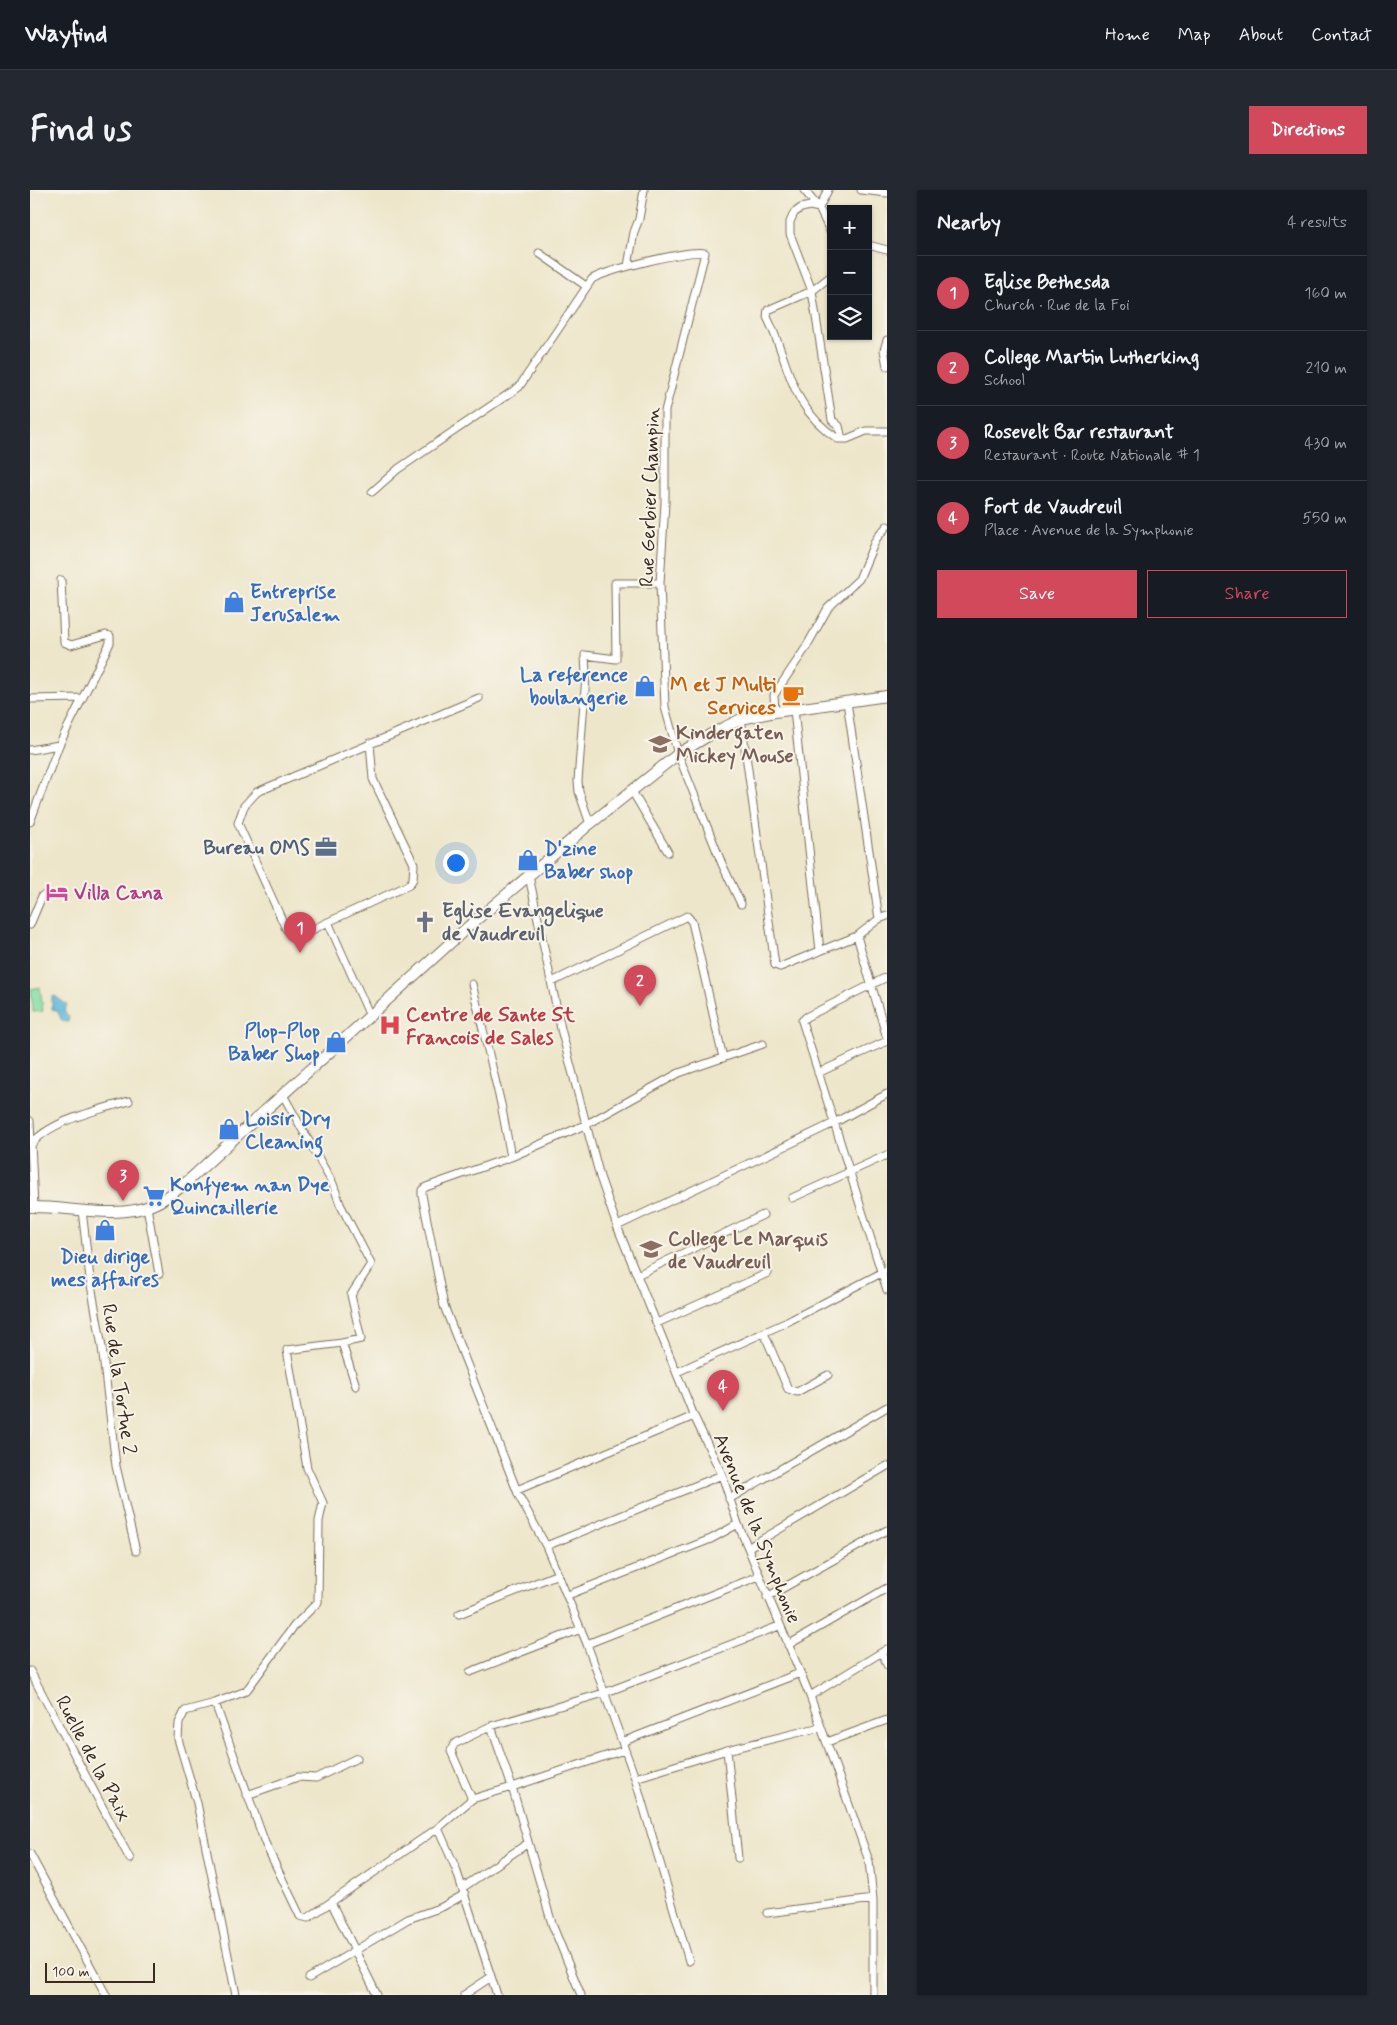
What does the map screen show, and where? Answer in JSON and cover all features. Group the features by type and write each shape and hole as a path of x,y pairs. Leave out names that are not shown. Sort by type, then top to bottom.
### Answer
{"main road":[{"path":"32,1207 124,1211 147,1207 187,1181 450,943 590,824 678,754 713,732 741,719 775,712 887,696"}],"street":[{"path":"628,266 644,190"},
{"path":"804,190 819,208 827,225"},
{"path":"819,208 828,190"},
{"path":"861,190 887,194"},
{"path":"819,208 810,206 801,208 794,214 790,222 790,234 812,291 832,420 839,426 842,439"},
{"path":"872,246 887,250"},
{"name":"Rue Gerbier Champin","path":"372,492 398,469 519,387 592,279 604,273 628,266 702,252 706,257 665,411 665,503 660,583 665,707 678,754 722,864 741,904"},
{"path":"539,253 586,286"},
{"path":"827,279 812,291 768,310 767,317 786,363 791,384 803,407 829,434 838,439 866,432 887,431"},
{"path":"887,340 884,350 887,366"},
{"path":"775,712 774,696 805,649 828,608 859,580 876,539 887,526"},
{"path":"30,822 59,745 111,639 106,635 71,645 64,642 61,580"},
{"path":"590,824 579,792 578,781 586,676 584,655 616,659 615,583 660,583"},
{"path":"30,699 81,698"},
{"path":"370,743 373,779 414,864 413,879 409,885 302,935 286,929 238,823 244,806 257,792 370,743 479,698"},
{"path":"741,719 775,965 780,967 856,936 883,917 847,702"},
{"path":"794,710 820,951"},
{"path":"30,750 59,745"},
{"path":"632,791 668,852"},
{"name":"Avenue de la Symphonie","path":"530,876 561,1029 600,1177 617,1226 694,1416 722,1475 738,1524 767,1597 810,1696 869,1862 873,1899 873,1995"},
{"path":"30,925 42,896"},
{"path":"552,982 687,916 692,922 722,1058"},
{"path":"328,922 370,1016"},
{"path":"818,1073 887,1040 869,985 856,936"},
{"path":"887,977 803,1019 802,1024 884,1271 887,1290"},
{"path":"472,984 501,1104 511,1157"},
{"path":"689,1961 634,1778 581,1629 546,1546 517,1490 444,1306 422,1195 426,1187 511,1157 587,1124 680,1073 763,1044"},
{"path":"617,1226 834,1123 887,1094"},
{"path":"236,1995 197,1803 178,1739 179,1723 185,1711 215,1703 246,1691 294,1626 318,1602 319,1521 323,1503 307,1468 287,1350 361,1339 351,1295 371,1264 340,1204 333,1184 283,1095"},
{"path":"32,1145 37,1137 56,1126 129,1102"},
{"path":"30,1121 32,1207"},
{"path":"792,1198 887,1155"},
{"path":"147,1207 160,1274"},
{"name":"Rue de la Tortue 2","path":"82,1210 90,1279 102,1347 116,1466 136,1551"},
{"path":"637,1275 763,1216"},
{"path":"677,1372 764,1333 884,1271"},
{"path":"657,1323 768,1273"},
{"path":"764,1333 791,1392 796,1392 828,1375"},
{"path":"342,1342 356,1386"},
{"path":"729,1499 887,1407"},
{"path":"517,1490 694,1416"},
{"path":"748,1547 887,1466"},
{"path":"546,1546 722,1475"},
{"path":"568,1595 711,1539 738,1524"},
{"path":"767,1597 887,1530"},
{"path":"459,1614 558,1574"},
{"path":"586,1644 759,1576"},
{"path":"788,1645 887,1588"},
{"path":"472,1799 451,1751 457,1742 491,1726 604,1693 779,1626"},
{"path":"470,1672 581,1629"},
{"path":"810,1696 884,1650 887,1665"},
{"name":"Ruelle de la Paix","path":"30,1671 130,1859"},
{"path":"215,1703 265,1842 296,1911 300,1916 308,1918 438,1828 472,1799 512,1787 623,1746 800,1673"},
{"path":"826,1742 887,1720"},
{"path":"491,1726 512,1787 552,1924 582,1995"},
{"path":"634,1778 727,1750 821,1727"},
{"path":"727,1750 738,1858"},
{"path":"247,1795 298,1776 316,1778 357,1758"},
{"path":"438,1828 464,1891 497,1995"},
{"path":"309,1978 356,1952 408,1919 442,1907 528,1843"},
{"path":"30,1854 106,1995"},
{"path":"767,1913 873,1899"},
{"path":"332,1902 377,1995"},
{"path":"464,1995 491,1977"}],"green space":[{"path":"40,987 43,1011 33,1012 31,989"}],"water":[{"path":"55,996 67,1005 64,1011 69,1017 68,1022 62,1021 58,1012 52,1009 52,997"}],"place":[{"name":"Entreprise Jerusalem","path":"234,602"},
{"name":"La reference boulangerie","path":"645,686"},
{"name":"M et J Multi Services","path":"793,695"},
{"name":"Kindergaten Mickey Mouse","path":"660,744"},
{"name":"Bureau OMS","path":"326,847"},
{"name":"D'zine Baber shop","path":"528,860"},
{"name":"Villa Cana","path":"57,892"},
{"name":"Eglise Evangelique de Vaudreuil","path":"425,922"},
{"name":"Eglise Bethesda","path":"300,953"},
{"name":"College Martin Lutherking","path":"640,1006"},
{"name":"Centre de Sante St Francois de Sales","path":"390,1025"},
{"name":"Plop-Plop Baber Shop","path":"336,1042"},
{"name":"Loisir Dry Cleaning","path":"229,1129"},
{"name":"Konfyem nan Dye Quincaillerie","path":"154,1196"},
{"name":"Rosevelt Bar restaurant","path":"123,1201"},
{"name":"Dieu dirige mes affaires","path":"105,1230"},
{"name":"College Le Marquis de Vaudreuil","path":"651,1249"},
{"name":"Fort de Vaudreuil","path":"723,1411"}]}
